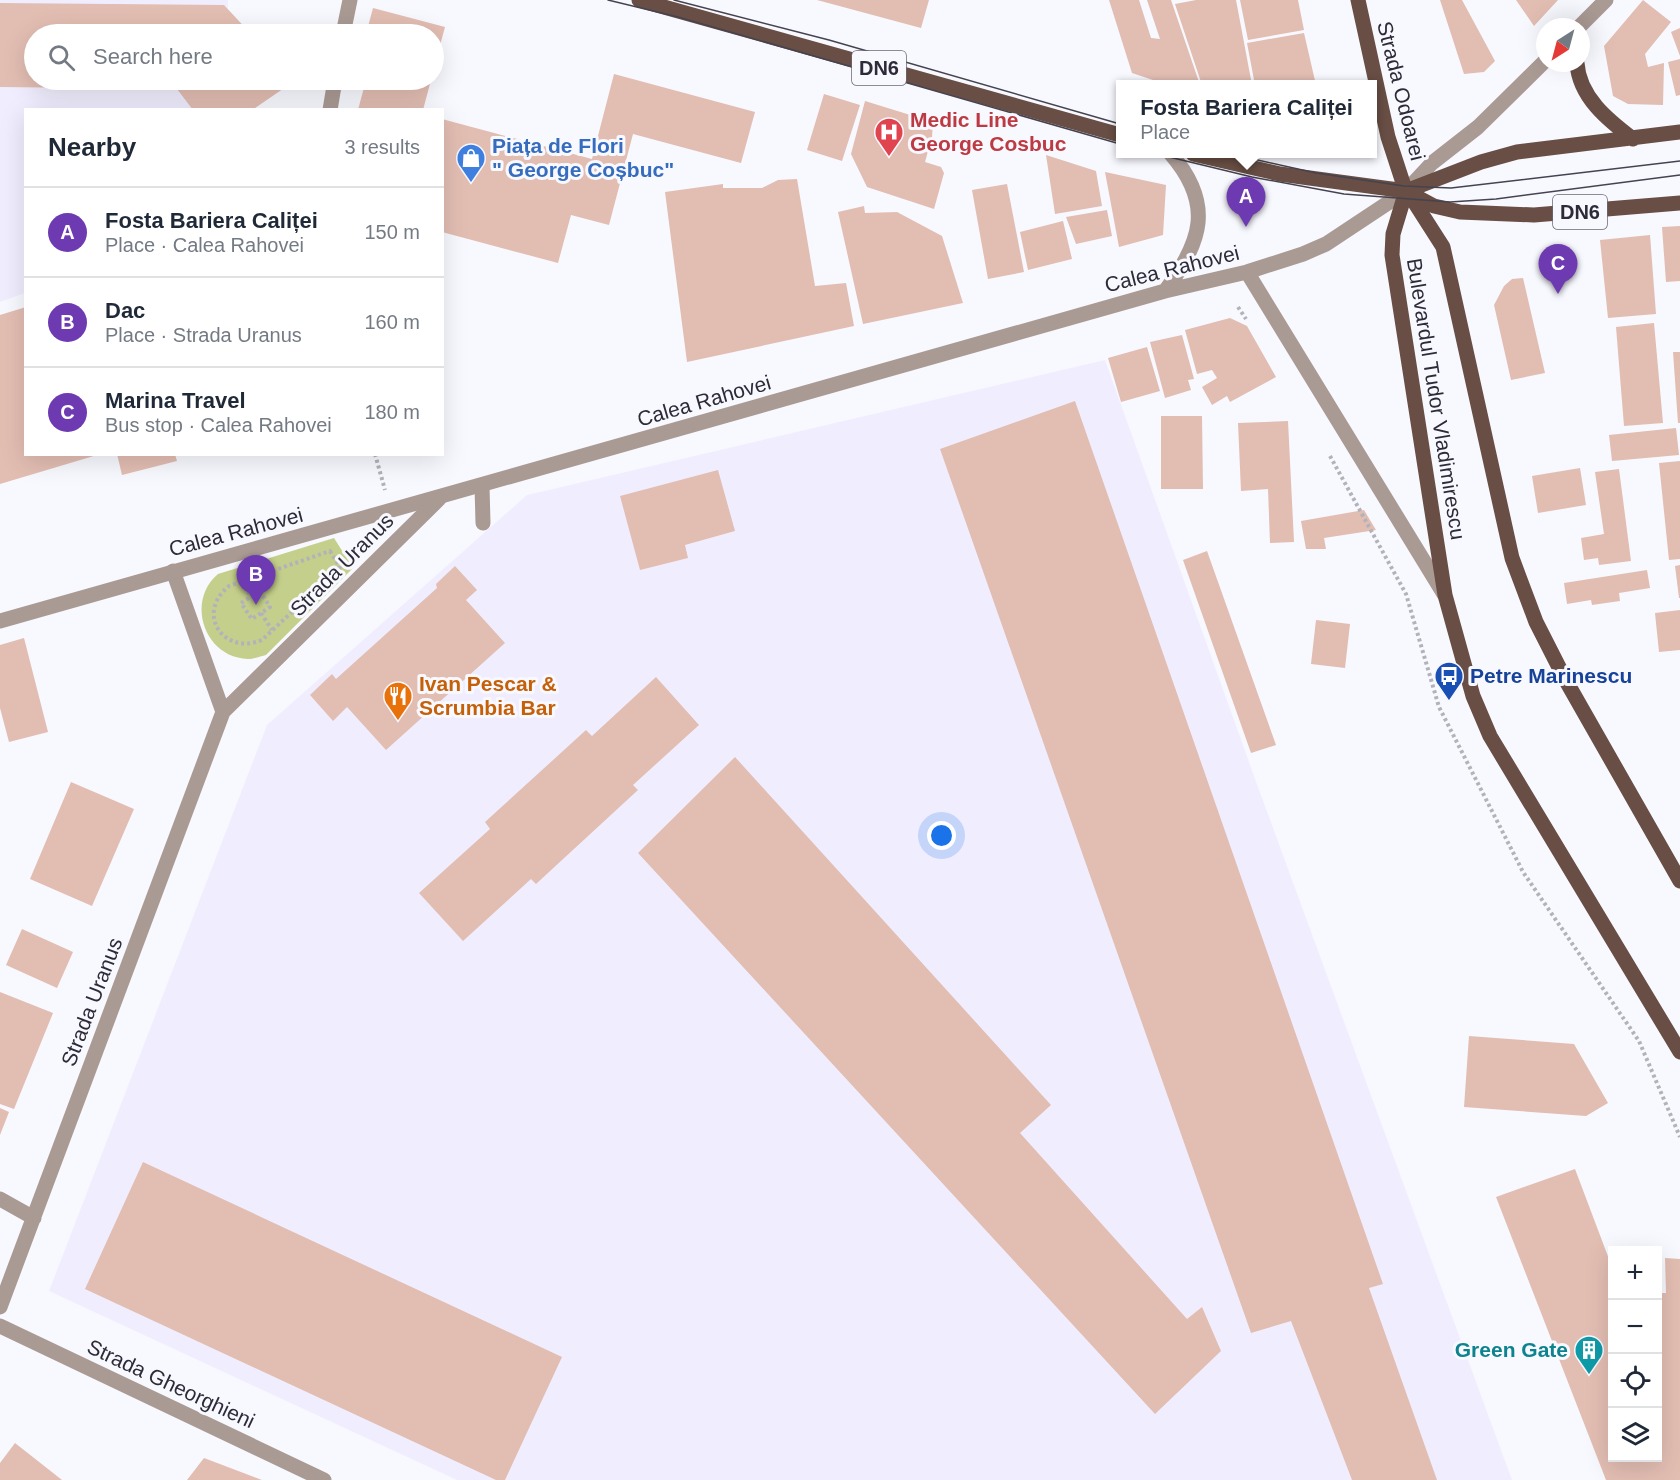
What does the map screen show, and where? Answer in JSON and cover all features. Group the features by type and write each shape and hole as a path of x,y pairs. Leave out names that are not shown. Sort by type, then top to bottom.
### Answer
{"main road":[{"name":"DN6","path":"639,0 1116,134"},
{"name":"Strada Odoarei","path":"1358,0 1376,80"},
{"path":"1580,72 1587,94 1605,118 1633,139"},
{"name":"Strada Odoarei","path":"1377,87 1388,137 1406,191"},
{"name":"Calea Rahovei","path":"1406,191 1482,162 1517,152 1680,132"},
{"name":"DN6","path":"1214,158 1280,174 1406,191 1446,210 1480,214 1596,212 1680,203"},
{"name":"Bulevardul Tudor Vladimirescu","path":"1406,191 1394,234 1392,255 1445,594 1473,696 1490,736 1680,1052"},
{"name":"Bulevardul Tudor Vladimirescu","path":"1406,191 1443,247 1512,558 1536,622 1564,679 1680,881"}],"street":[{"path":"345,24 350,0"},
{"path":"1588,18 1606,0"},
{"path":"1406,191 1432,163 1478,127 1536,70"},
{"path":"330,108 333,90"},
{"path":"1165,291 1189,258 1197,237 1200,219 1194,187 1174,158"},
{"name":"Calea Rahovei","path":"0,621 173,571 439,499 1165,291 1284,262 1326,244 1406,191"},
{"path":"1247,272 1445,594"},
{"path":"482,486 483,523"},
{"name":"Strada Uranus","path":"0,1307 223,712 439,499"},
{"path":"173,571 223,712"},
{"path":"0,1199 34,1218"},
{"name":"Strada Gheorghieni","path":"0,1326 324,1480"}],"path":[{"path":"1238,307 1251,327"},
{"path":"1324,447 1406,594 1439,707 1518,862 1639,1041 1680,1137"},
{"path":"376,456 391,511"},
{"path":"330,551 339,567 272,630 262,640 249,645 237,643 222,635 214,621 213,605 218,595 229,586 330,551"},
{"path":"242,581 251,597"},
{"path":"260,591 270,607 252,619 241,603 251,597 260,591"},
{"path":"261,614 272,630"}],"shaded area":[{"path":"0,0 228,0 227,24 24,24 24,90 226,90 225,108 24,108 24,293 0,302"},
{"path":"1105,360 1254,776 1512,1480 457,1480 49,1291 267,725 527,495"}],"green space":[{"path":"334,538 353,568 266,655 248,659 233,656 211,639 204,627 203,599 208,586 218,574"}],"building":[{"path":"817,0 929,0 921,28"},
{"path":"1109,0 1139,0 1151,38 1160,39 1147,0 1171,0 1198,80 1153,80 1132,73"},
{"path":"1196,0 1236,0 1251,80 1200,80 1175,4"},
{"path":"1240,0 1298,0 1304,30 1248,40"},
{"path":"1440,0 1462,0 1495,61 1484,72 1464,74"},
{"path":"1516,0 1558,0 1541,18 1536,18 1534,26"},
{"path":"1643,0 1671,22 1645,54 1648,67 1664,63 1663,105 1628,104 1613,96 1604,46"},
{"path":"0,3 224,5 242,24 24,24 24,87 0,87"},
{"path":"373,8 434,24 369,24"},
{"path":"1680,28 1680,56 1671,32"},
{"path":"1304,33 1315,80 1254,80 1247,43"},
{"path":"1680,59 1680,95 1676,96 1668,62"},
{"path":"614,74 755,112 741,163 633,134 609,225 571,215 558,263 444,233 444,120 592,159"},
{"path":"178,90 281,90 255,108 191,108"},
{"path":"363,90 428,90 424,108 359,108"},
{"path":"824,94 860,105 842,161 807,150"},
{"name":"Medic Line George Cosbuc","path":"865,101 933,122 932,137 925,162 941,167 944,173 934,209 867,187 851,154"},
{"path":"1046,155 1096,171 1102,206 1055,214"},
{"path":"1105,172 1166,185 1163,235 1119,247"},
{"path":"797,179 815,286 846,283 854,326 687,362 665,192 723,184 723,188 762,188 778,180"},
{"path":"1007,184 1024,272 988,279 972,190"},
{"path":"864,206 865,213 897,212 942,236 963,303 863,324 838,212"},
{"path":"1107,210 1112,236 1076,244 1066,217"},
{"path":"1063,221 1072,259 1028,270 1020,232"},
{"path":"1680,226 1680,281 1666,282 1662,227"},
{"path":"1650,235 1656,314 1608,318 1600,240"},
{"path":"1523,278 1545,373 1511,380 1494,305 1504,286 1512,279"},
{"path":"24,308 24,456 94,456 0,484 0,315"},
{"path":"1230,318 1247,326 1276,377 1230,402 1227,396 1212,405 1202,387 1217,378 1212,370 1197,374 1185,330"},
{"path":"1654,323 1663,423 1624,426 1616,327"},
{"path":"1182,335 1194,379 1188,380 1191,390 1165,398 1150,342"},
{"path":"1147,347 1160,391 1121,402 1108,358"},
{"path":"1673,352 1680,352 1680,423 1678,423"},
{"path":"1075,401 1383,1284 1369,1288 1437,1480 1352,1480 1291,1321 1251,1333 940,449"},
{"path":"1161,416 1202,416 1203,489 1161,489"},
{"path":"1288,421 1294,542 1270,543 1268,489 1241,491 1238,423"},
{"path":"1676,428 1679,455 1612,461 1609,435"},
{"path":"117,456 176,456 177,461 122,475"},
{"path":"1680,461 1680,559 1669,560 1659,463"},
{"path":"1580,468 1586,505 1538,513 1532,476"},
{"path":"1619,469 1631,561 1599,565 1598,558 1584,560 1581,538 1604,534 1595,472"},
{"path":"718,470 735,531 685,545 688,558 640,570 620,496"},
{"path":"1364,510 1376,530 1324,538 1326,549 1306,549 1301,521"},
{"path":"1207,551 1276,745 1251,753 1183,560"},
{"path":"1680,565 1680,598 1679,598 1675,566"},
{"path":"455,566 477,590 466,600 505,643 386,750 347,707 333,721 310,695 332,674 336,679 437,588 436,584"},
{"path":"1647,570 1650,588 1619,593 1620,601 1592,605 1591,600 1567,604 1564,583"},
{"path":"1680,610 1680,650 1659,652 1655,613"},
{"path":"1316,620 1350,624 1345,668 1311,664"},
{"path":"24,638 48,732 9,742 0,708 0,645"},
{"path":"656,677 699,725 633,785 638,790 536,884 531,879 463,941 419,893 490,829 485,822 586,730 592,736"},
{"path":"735,757 1051,1105 1020,1133 1187,1319 1202,1307 1221,1351 1155,1414 638,853"},
{"path":"71,782 134,809 92,906 30,879"},
{"path":"22,929 73,952 57,988 6,965"},
{"path":"0,992 53,1013 14,1109 0,1104"},
{"path":"1469,1036 1574,1044 1608,1103 1586,1116 1464,1107"},
{"path":"0,1108 9,1112 0,1135"},
{"path":"143,1162 562,1357 505,1480 496,1480 85,1289"},
{"name":"Green Gate","path":"1575,1169 1608,1256 1608,1462 1662,1462 1662,1293 1666,1293 1665,1258 1680,1259 1680,1480 1606,1480 1496,1197"},
{"path":"15,1443 62,1480 0,1480 0,1463"},
{"path":"204,1458 262,1480 187,1480"}],"tram line":[{"path":"608,0 678,17 1116,143"},
{"path":"674,0 829,40 1116,123"},
{"path":"1174,158 1252,177 1344,194 1450,202 1496,199 1680,175"},
{"path":"1249,158 1316,173 1404,186 1451,188 1680,161"}],"place":[{"name":"Medic Line George Cosbuc","path":"889,158"},
{"name":"Piața de Flori \" George Coșbuc\"","path":"471,184"},
{"name":"Fosta Bariera Caliței","path":"1246,227"},
{"name":"Marina Travel","path":"1558,294"},
{"name":"Dac","path":"256,605"},
{"name":"Petre Marinescu","path":"1449,702"},
{"name":"Ivan Pescar & Scrumbia Bar","path":"398,722"},
{"name":"Green Gate","path":"1589,1376"}]}
